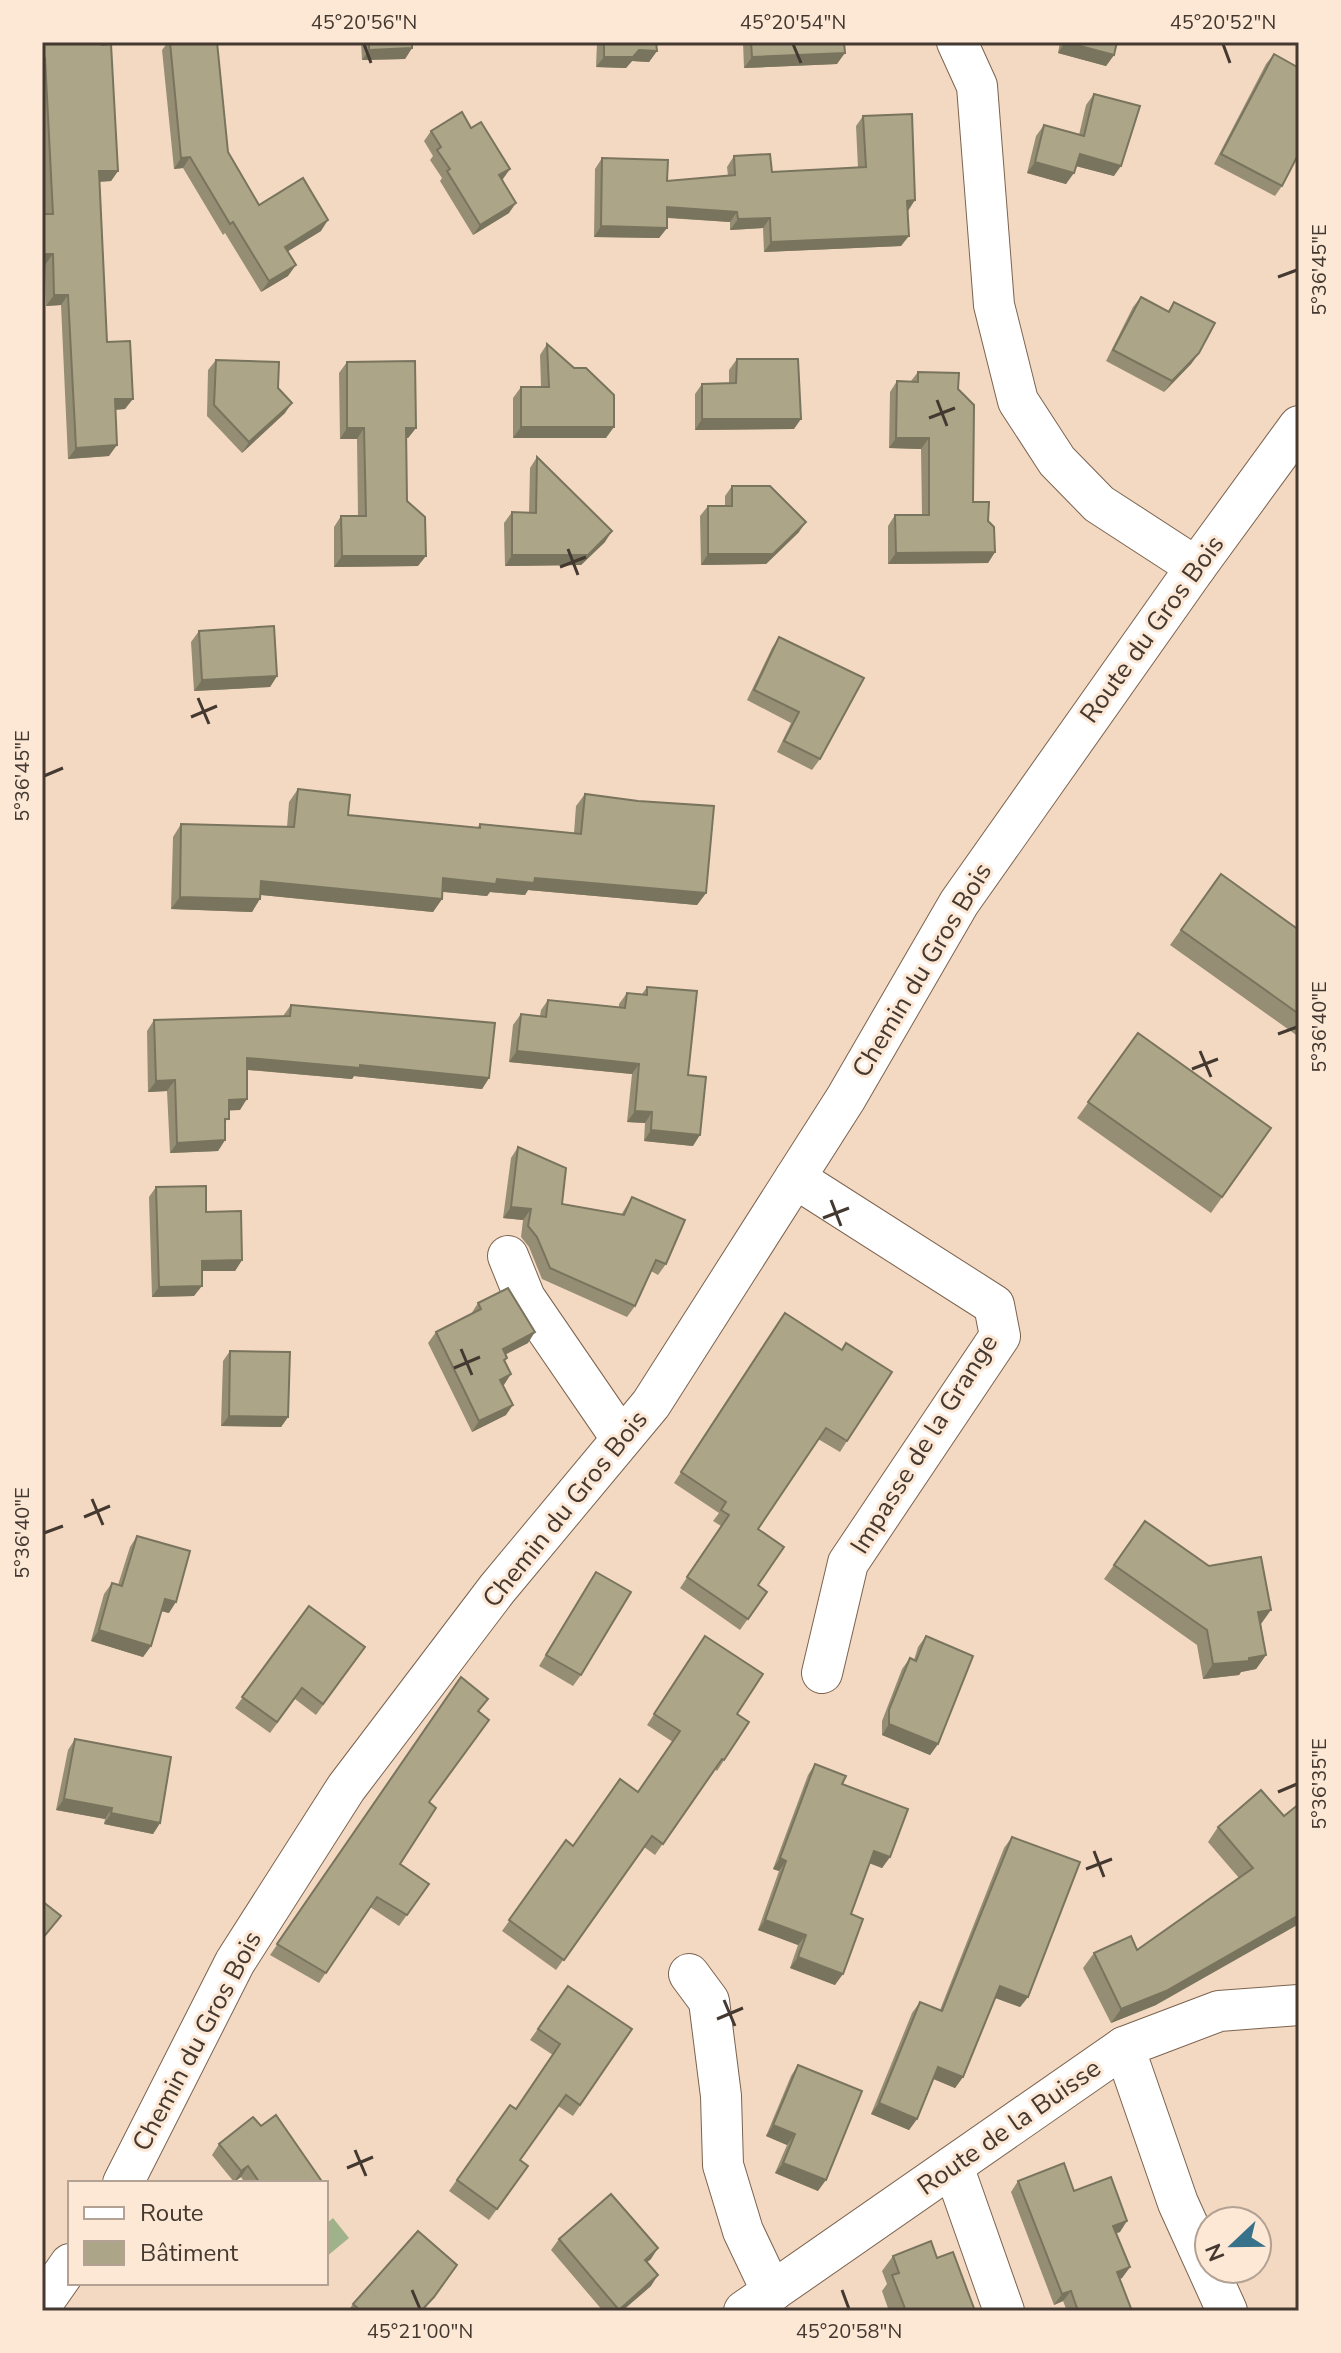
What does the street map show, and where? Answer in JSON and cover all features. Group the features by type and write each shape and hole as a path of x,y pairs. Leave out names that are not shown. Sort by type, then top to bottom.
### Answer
{"street":[{"path":"957,42 977,86 994,305 1018,401 1057,461 1099,504 1196,567"},
{"name":"Route du Gros Bois","path":"1007,834 1299,426"},
{"name":"Chemin du Gros Bois","path":"124,2181 235,1962 346,1788 497,1589 651,1404 846,1098 959,903 1007,834"},
{"name":"Impasse de la Grange","path":"795,1178 994,1305 1000,1336 848,1563 822,1673"},
{"path":"508,1256 525,1298 621,1438"},
{"path":"689,1974 709,2001 721,2096 723,2165 743,2231 758,2302"},
{"name":"Route de la Buisse","path":"758,2302 1124,2047 1219,2011 1299,2005"},
{"path":"1124,2047 1178,2203 1227,2311"},
{"path":"953,2166 1004,2311"},
{"path":"42,2304 68,2267"}],"shaded area":[{"path":"333,2218 349,2238 328,2255 328,2222"}],"building":[{"path":"42,42 111,44 118,171 99,171 107,342 130,341 133,399 115,399 117,445 76,448 68,295 54,295 53,254 42,254 42,214 53,214"},
{"path":"170,42 217,42 228,152 259,205 303,178 328,220 285,247 296,265 269,281 190,157 181,158"},
{"path":"369,42 412,42 412,48 369,50"},
{"path":"604,42 656,42 657,51 639,50 633,57 604,57"},
{"path":"751,42 844,42 845,53 752,57"},
{"path":"1065,42 1117,42 1114,55"},
{"path":"1274,54 1299,68 1299,153 1282,186 1221,154"},
{"path":"1094,94 1140,106 1121,166 1080,154 1074,173 1035,162 1044,125 1084,136"},
{"path":"462,112 471,128 481,122 510,169 499,175 516,203 480,225 447,171 450,169 437,150 441,147 431,131"},
{"path":"912,114 915,200 907,201 909,236 771,242 770,218 738,219 737,212 667,207 667,228 601,226 602,158 668,160 667,181 735,175 734,156 770,154 772,172 866,167 863,116"},
{"path":"1141,297 1169,312 1174,302 1215,323 1199,353 1172,381 1113,350"},
{"path":"547,344 574,368 586,368 614,395 614,427 521,427 521,387 549,387"},
{"path":"737,359 798,359 801,419 702,419 702,384 736,383"},
{"path":"216,360 279,362 278,388 292,403 249,442 214,405"},
{"path":"415,361 416,428 406,428 407,501 425,517 426,556 342,556 341,516 366,516 364,428 347,428 347,362"},
{"path":"918,372 959,373 958,389 974,405 973,502 989,502 988,521 994,527 995,552 896,553 895,515 929,515 929,438 896,438 897,381 918,382"},
{"path":"537,457 612,531 588,555 512,555 512,512 536,513"},
{"path":"732,486 770,486 806,522 773,554 708,554 708,506 732,506"},
{"path":"274,626 277,676 202,680 199,631"},
{"path":"779,637 864,678 820,759 784,741 799,712 754,690"},
{"path":"298,789 350,795 348,815 581,834 585,794 714,806 706,893 535,878 534,883 497,879 496,884 443,878 442,899 261,881 260,899 180,897 181,824 294,827"},
{"path":"1221,874 1299,930 1299,1014 1181,930"},
{"path":"647,987 697,991 688,1075 706,1077 700,1135 651,1130 652,1112 635,1111 639,1064 517,1051 521,1014 546,1017 548,1000 625,1008 627,993 647,995"},
{"path":"291,1005 495,1023 489,1078 247,1058 247,1099 229,1100 225,1140 177,1143 175,1080 156,1081 154,1020 290,1016"},
{"path":"1138,1033 1271,1128 1222,1197 1088,1102"},
{"path":"518,1147 566,1168 562,1204 624,1215 632,1197 685,1220 666,1264 656,1260 635,1306 550,1268 537,1237 528,1226 531,1209 511,1207"},
{"path":"206,1186 206,1212 241,1211 242,1260 202,1261 202,1286 159,1287 156,1187"},
{"path":"508,1288 535,1332 503,1349 507,1358 504,1360 511,1374 500,1380 513,1405 479,1421 436,1332 481,1309 478,1303"},
{"path":"785,1313 842,1350 846,1343 892,1372 847,1441 826,1428 758,1529 784,1547 758,1585 767,1592 748,1619 687,1577 729,1515 721,1510 726,1502 681,1472"},
{"path":"230,1351 290,1352 288,1417 229,1416"},
{"path":"1145,1521 1209,1566 1261,1557 1271,1610 1258,1612 1266,1655 1249,1658 1249,1661 1213,1664 1207,1630 1114,1565"},
{"path":"137,1536 190,1551 176,1602 165,1599 151,1646 99,1630 112,1583 122,1586"},
{"path":"596,1572 631,1592 581,1675 546,1655"},
{"path":"309,1606 365,1647 323,1704 302,1688 277,1722 242,1697"},
{"path":"705,1636 763,1674 737,1714 749,1722 663,1844 652,1836 564,1960 509,1920 566,1840 573,1846 620,1779 638,1792 680,1731 654,1714"},
{"path":"926,1636 973,1656 938,1744 889,1724 889,1710 910,1658 916,1661"},
{"path":"461,1677 488,1699 478,1711 489,1720 429,1802 436,1808 400,1864 429,1884 407,1915 377,1897 326,1973 277,1944"},
{"path":"75,1739 171,1757 160,1823 111,1813 112,1808 64,1799"},
{"path":"815,1764 846,1776 842,1784 908,1809 890,1857 874,1851 851,1914 863,1919 843,1974 798,1957 806,1935 765,1920 786,1861 780,1858"},
{"path":"1261,1790 1284,1816 1299,1804 1299,1915 1166,1991 1121,2009 1094,1953 1131,1936 1137,1950 1253,1868 1218,1827"},
{"path":"1012,1837 1080,1862 1028,1997 1000,1986 963,2077 938,2067 917,2119 879,2103 920,2002 942,2011"},
{"path":"42,1901 61,1916 42,1939"},
{"path":"568,1986 632,2029 580,2105 566,2095 520,2160 528,2166 497,2209 457,2180 510,2105 516,2109 560,2044 538,2029"},
{"path":"798,2065 862,2091 826,2180 783,2163 795,2134 773,2125"},
{"path":"276,2115 322,2181 259,2181 248,2166 241,2171 219,2144 253,2117 261,2126"},
{"path":"1064,2163 1074,2191 1111,2177 1127,2221 1113,2226 1130,2267 1117,2272 1132,2311 1078,2311 1071,2291 1062,2294 1018,2181"},
{"path":"611,2194 658,2248 645,2260 658,2275 619,2310 559,2239"},
{"path":"418,2231 457,2265 421,2311 361,2311 353,2304"},
{"path":"931,2241 937,2258 953,2252 975,2311 906,2311 892,2275 899,2273 893,2256"}]}
